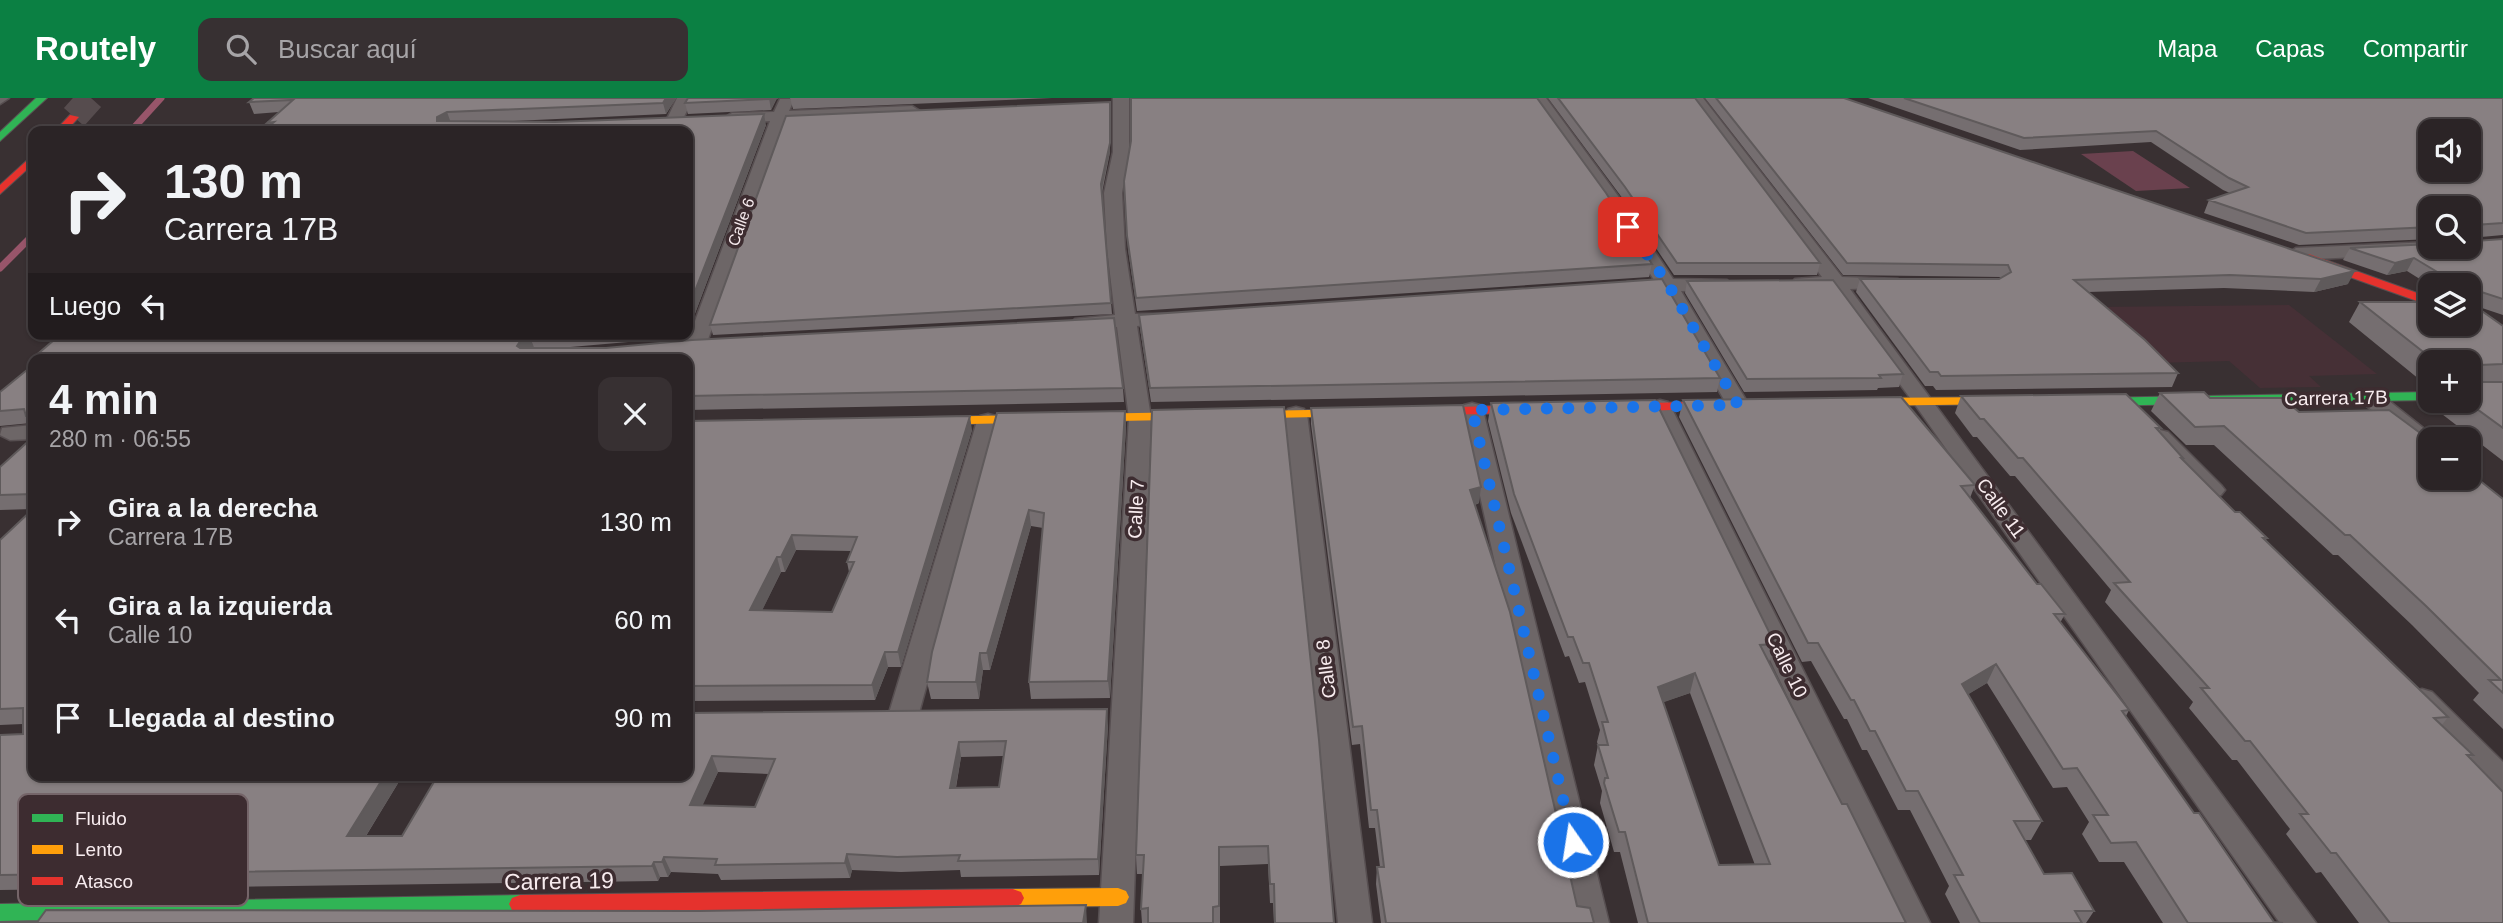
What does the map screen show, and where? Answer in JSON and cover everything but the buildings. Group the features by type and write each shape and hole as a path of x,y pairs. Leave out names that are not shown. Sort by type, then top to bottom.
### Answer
{"street":[{"path":"0,138 42,98"},
{"path":"673,121 685,98"},
{"path":"1538,98 1558,131 1595,176 1668,284 1744,405"},
{"name":"Calle 11","path":"1695,98 1719,126 1924,401 2299,923"},
{"name":"Calle 7","path":"1117,910 1113,712 1140,418 1116,249 1113,192 1121,152 1121,102"},
{"path":"713,119 783,107 930,110"},
{"name":"Calle 6","path":"693,336 783,107"},
{"path":"65,126 74,117"},
{"path":"0,191 28,163"},
{"path":"2289,251 2418,247"},
{"path":"2289,251 2418,297"},
{"path":"1784,284 1915,283"},
{"path":"1612,288 1668,284 1745,284"},
{"path":"1059,325 1198,316"},
{"name":"Calle 6","path":"691,340 689,346 724,344"},
{"name":"Carrera 17B","path":"2071,402 2418,396"},
{"path":"2371,398 2418,436"},
{"path":"1844,403 2018,401"},
{"path":"2125,402 2232,509"},
{"path":"1593,408 1744,405"},
{"name":"Calle 10","path":"1660,407 1913,923"},
{"path":"1405,412 1553,409"},
{"path":"1472,410 1592,923"},
{"path":"906,421 1378,412"},
{"name":"Calle 8","path":"1296,414 1355,923"},
{"path":"904,713 988,421"},
{"path":"10,433 28,432"},
{"path":"2406,683 2503,780"},
{"name":"Carrera 19","path":"0,913 155,909 1117,910"}],"shaded area":[{"path":"2133,151 2190,188 2136,191 2081,154"},
{"path":"2289,305 2377,374 2309,376 2321,387 2260,388 2229,361 2154,363 2096,307"}],"waterway":[{"path":"136,126 161,98"},
{"path":"0,268 28,240"}],"tunnel":[{"path":"74,117 91,98"}],"traffic: fast":[{"path":"0,138 42,98"},
{"path":"2088,402 2418,396"},
{"path":"0,913 520,904"}],"traffic: slow":[{"path":"1857,402 2007,401"},
{"path":"922,421 1360,413"},
{"path":"1013,898 1118,897"}],"traffic: jam":[{"path":"65,126 74,117"},
{"path":"0,191 28,163"},
{"path":"2309,258 2418,297"},
{"path":"1612,408 1727,405"},
{"path":"1416,412 1538,409"},
{"path":"520,904 1013,898"}],"route":[{"path":"1573,842 1472,410 1738,405 1668,284 1628,227"}]}
